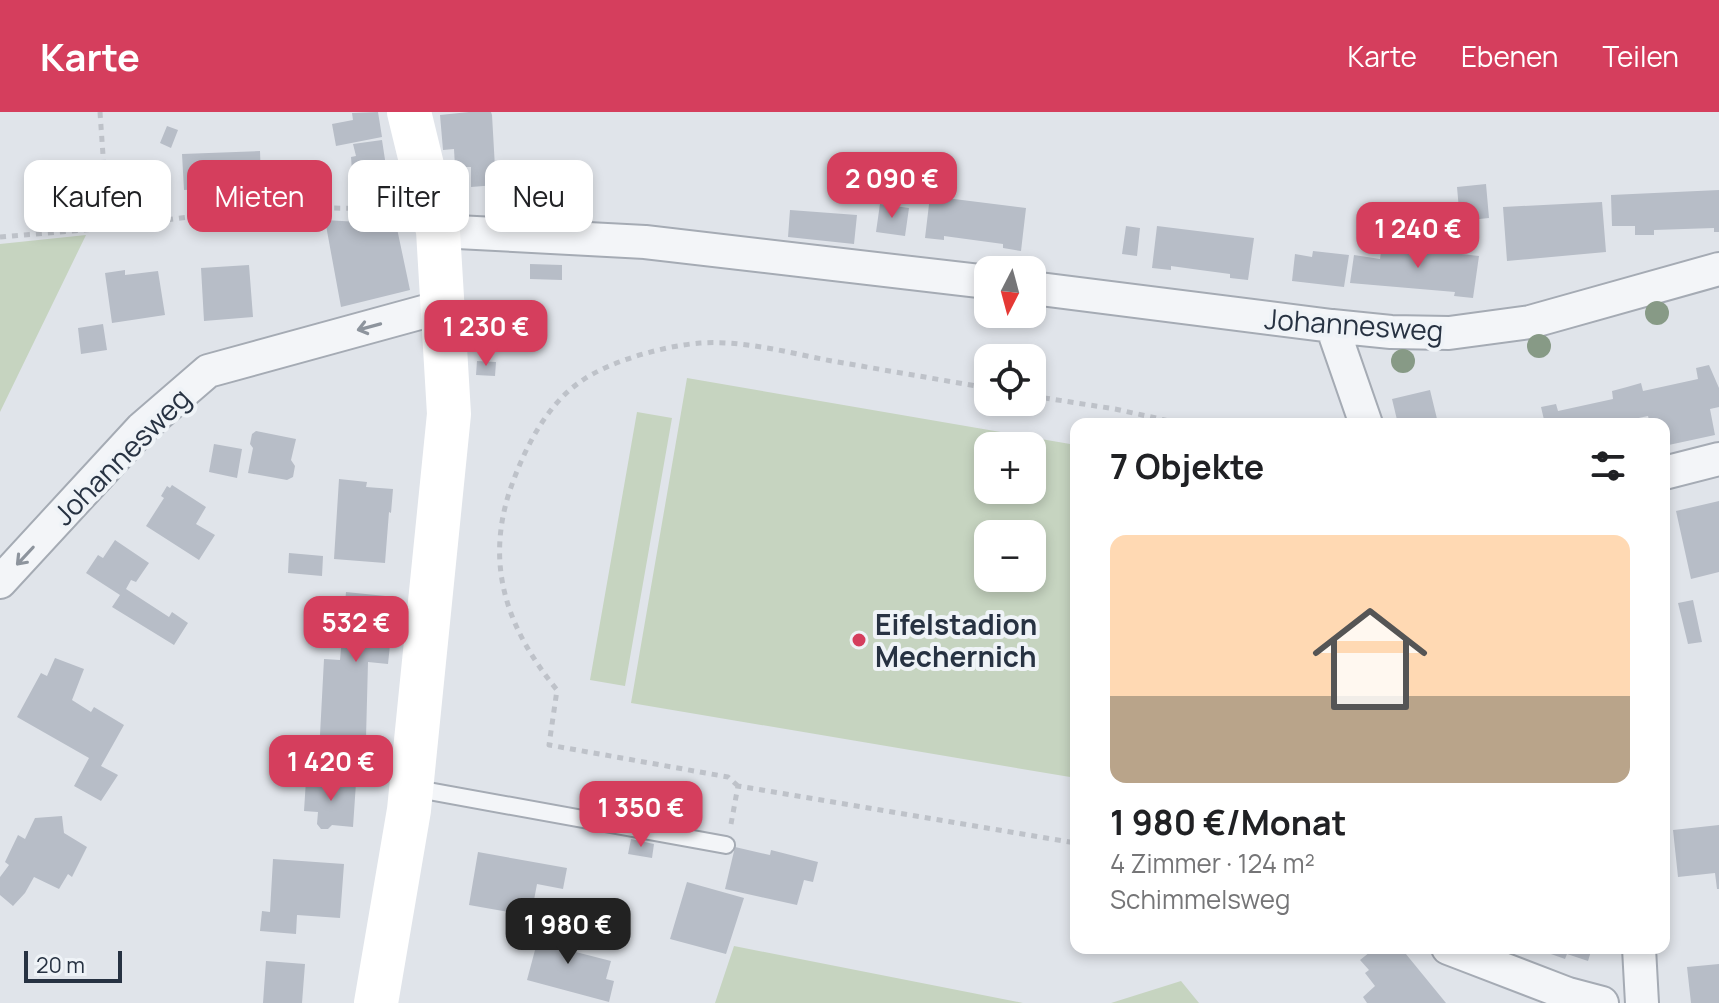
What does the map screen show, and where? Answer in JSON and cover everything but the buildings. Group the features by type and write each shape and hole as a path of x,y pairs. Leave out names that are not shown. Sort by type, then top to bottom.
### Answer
{"street":[{"path":"409,112 421,160"},
{"path":"469,223 974,280"},
{"path":"376,1003 410,788 449,414 445,306 437,232"},
{"name":"Johannesweg","path":"1046,290 1332,326 1391,332 1449,333 1530,322 1719,269"},
{"name":"Johannesweg","path":"0,582 142,428 208,371 445,306"},
{"path":"1332,326 1364,418"},
{"path":"1670,471 1719,459"},
{"path":"1464,954 1568,994 1602,1003"},
{"path":"1639,954 1642,1003"}],"lane":[{"path":"410,788 728,840"}],"path":[{"path":"100,112 103,160"},
{"path":"171,219 265,207 348,213"},
{"path":"0,237 54,232"},
{"path":"974,386 763,349 701,343 651,351 580,382 553,408 538,431 515,476 503,511 500,544 509,613 537,666 557,690 549,745 728,777 738,786 1070,842"},
{"path":"1046,398 1156,418"},
{"path":"728,840 738,786"}],"green space":[{"path":"86,235 0,412 0,244"},
{"name":"Eifelstadion Mechernich","path":"687,378 1001,432 974,432 974,504 1046,504 1046,440 1070,444 1070,777 631,703"},
{"path":"637,412 672,418 625,686 590,680"},
{"path":"734,946 1023,1003 715,1003"},
{"path":"1181,981 1199,1003 1111,1003"}],"place":[{"name":"Eifelstadion Mechernich","path":"859,640"}]}
